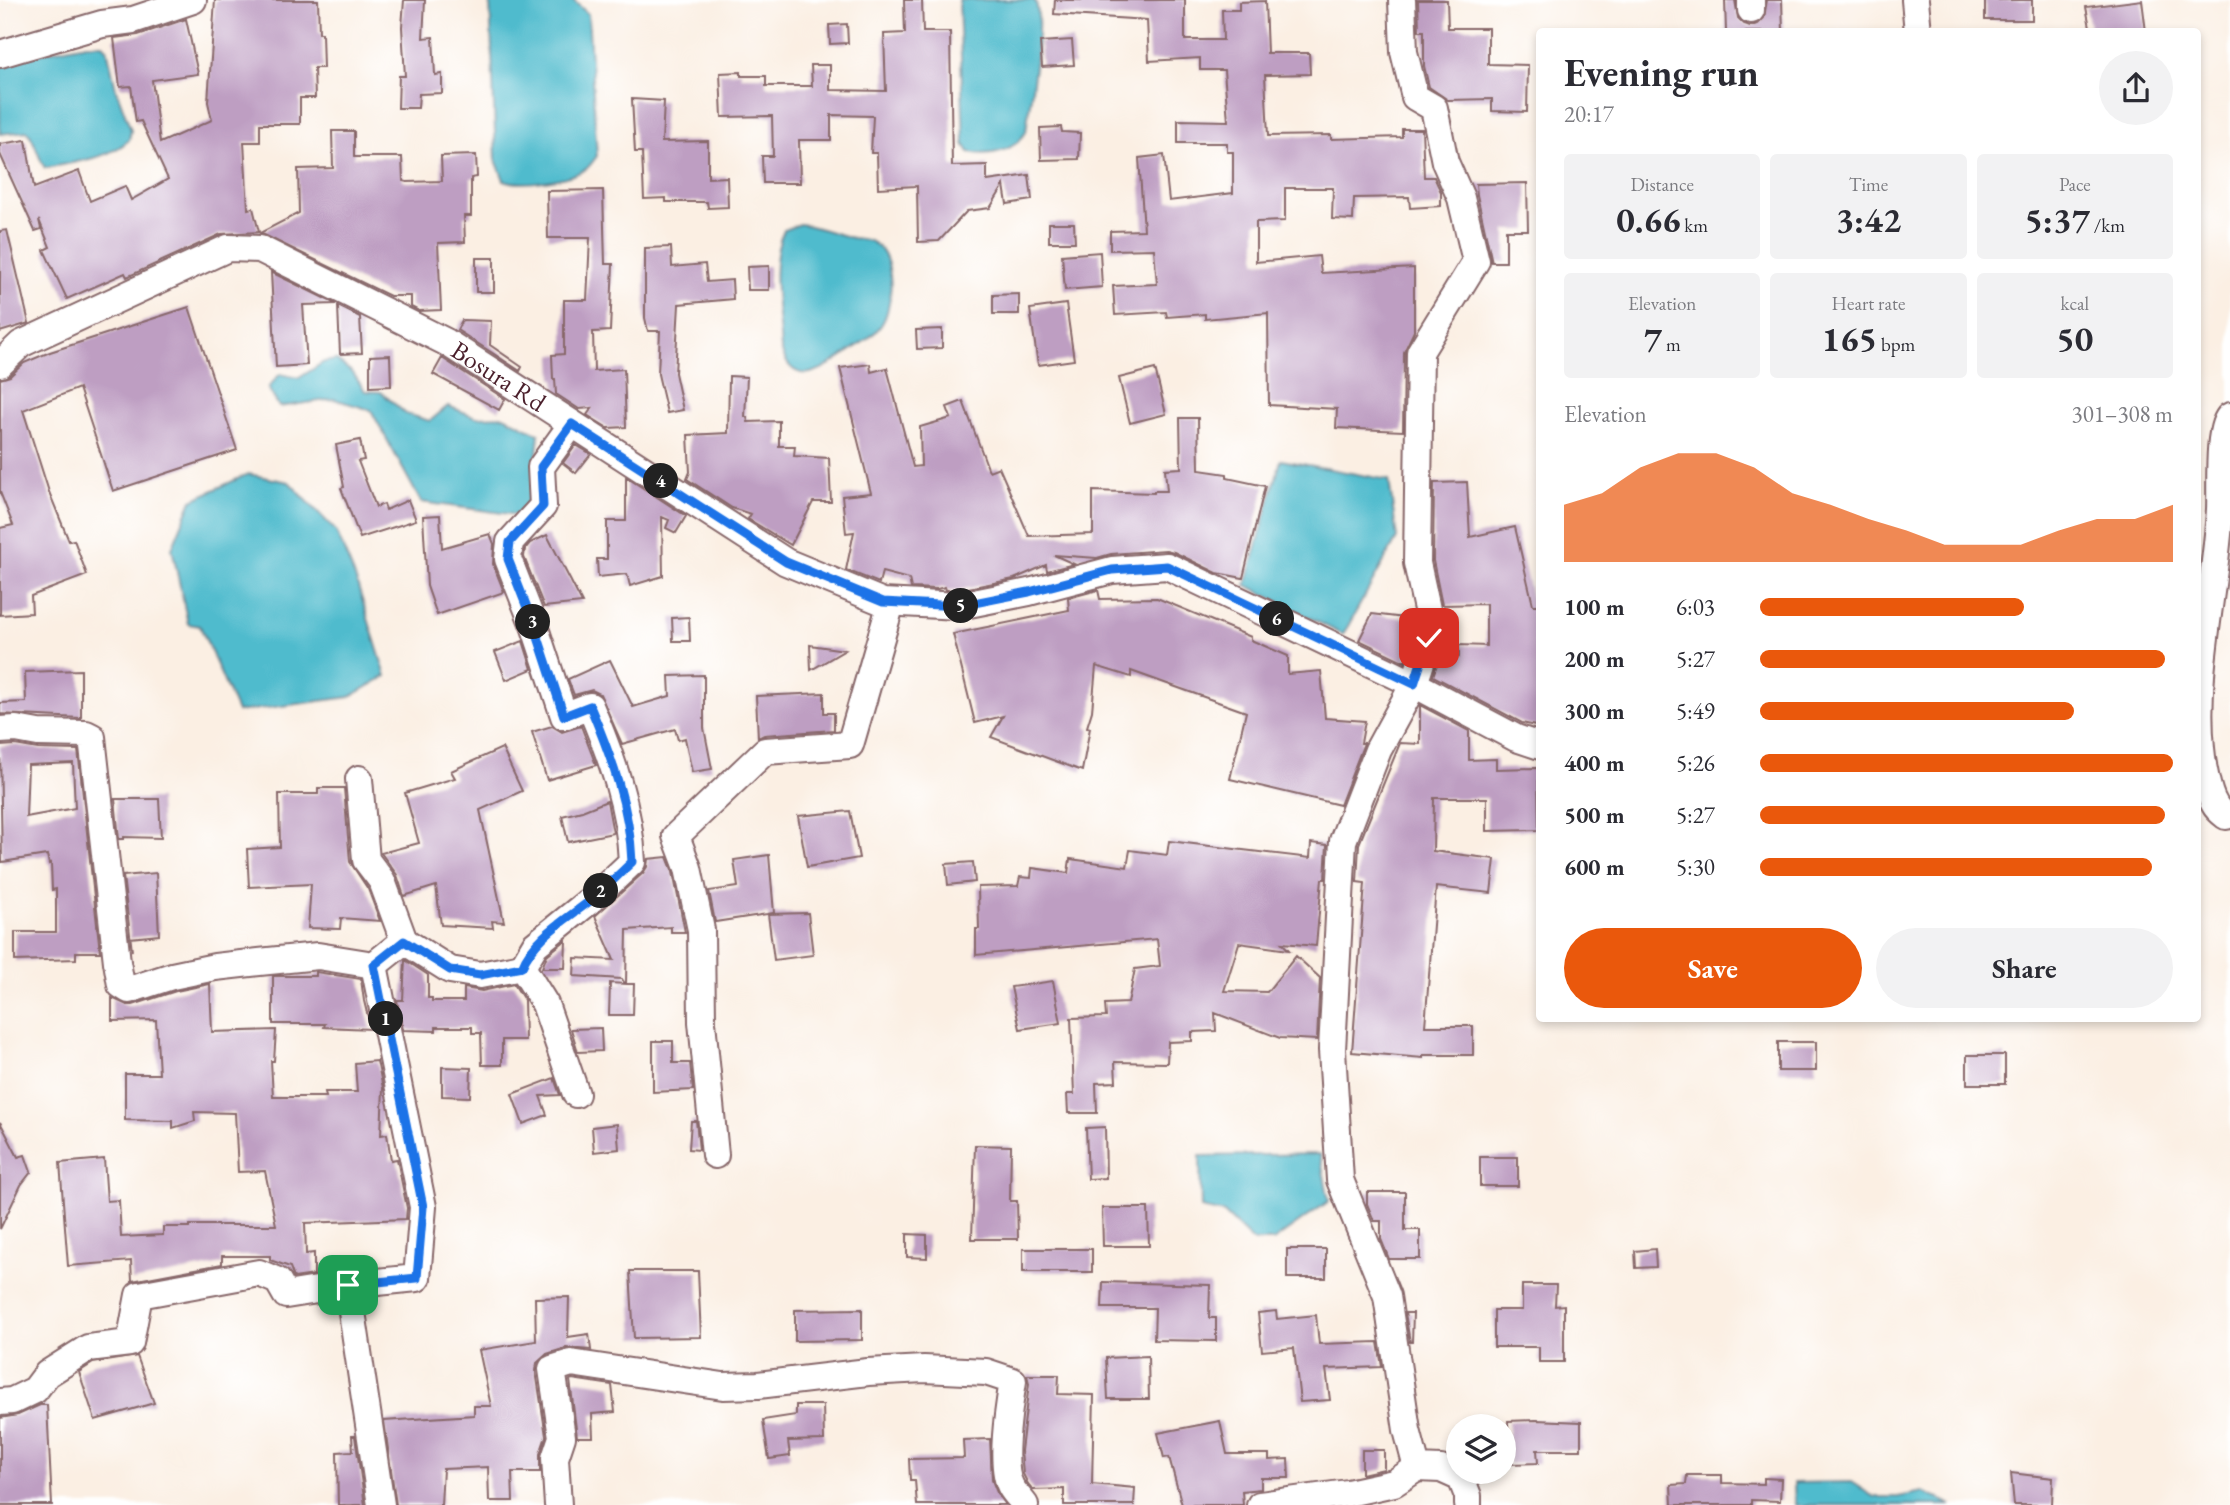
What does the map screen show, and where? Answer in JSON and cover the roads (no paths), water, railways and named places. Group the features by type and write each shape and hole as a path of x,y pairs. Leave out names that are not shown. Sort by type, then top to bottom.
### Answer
{"street":[{"path":"0,54 102,24 133,20 193,0"},
{"path":"1402,0 1404,52 1415,97 1434,108 1444,162 1461,198 1476,261 1420,352 1418,563 1428,614 1429,638 1414,684 1378,750 1343,841 1332,1050 1340,1180 1387,1296 1407,1430 1418,1468"},
{"path":"1915,0 1918,28"},
{"name":"Bosura Rd","path":"0,365 20,344 228,248 260,249 446,342 786,562 883,602 959,606 1029,592 1112,570 1167,566 1414,684 1516,738 1536,745"},
{"path":"2201,687 2220,512 2223,434 2225,420 2230,416"},
{"path":"522,967 535,945 598,894 632,862 625,809 611,757 590,706 564,716 535,628 508,559 510,542 543,506 541,467 572,424"},
{"path":"715,1155 702,1022 701,930 688,868 676,836 765,751 849,746 891,603"},
{"path":"0,730 86,734 92,737 113,937 121,985 125,989 215,967 318,956 374,965 404,941"},
{"path":"2201,749 2214,804 2228,816"},
{"path":"359,779 366,860 382,881 404,941 450,970 480,975 522,967"},
{"path":"2201,806 2228,816"},
{"path":"0,1402 12,1401 35,1390 47,1374 89,1348 130,1343 139,1295 259,1273 278,1281 286,1295 417,1278 423,1207 374,965"},
{"path":"522,967 545,1004 576,1094"},
{"path":"348,1285 382,1505"},
{"path":"558,1505 555,1458 562,1437 552,1369 571,1363 723,1385 758,1385 868,1372 924,1369 962,1369 1002,1377 1013,1381 1007,1415 1008,1476 1010,1486 1025,1505"},
{"path":"1260,1505 1348,1493 1394,1483 1418,1468 1441,1469 1461,1478 1468,1496 1468,1505"}],"water":[{"path":"490,0 573,0 588,14 597,156 579,173 546,181 522,183 504,180 496,160"},
{"path":"959,0 1035,0 1038,11 1037,44 1026,132 1009,148 993,153 969,152 964,144"},
{"path":"86,44 103,44 107,48 116,89 131,130 129,140 100,156 45,168 27,131 0,134 0,61"},
{"path":"800,224 873,243 885,257 890,279 887,313 876,331 837,360 809,373 793,369 781,349 775,272 779,243 784,230"},
{"path":"336,360 353,373 365,391 381,392 406,414 430,421 448,406 476,417 504,416 539,434 533,495 517,515 421,502 371,410 334,399 279,407 268,388 280,374 299,378 324,362"},
{"path":"1281,460 1389,480 1397,538 1343,635 1246,585"},
{"path":"248,474 289,482 336,531 355,577 386,676 350,697 237,712 200,626 188,624 172,548 192,500"},
{"path":"1320,1154 1329,1201 1273,1241 1253,1241 1224,1213 1201,1208 1200,1156"},
{"path":"1851,1482 1874,1497 1898,1497 1923,1492 1952,1505 1795,1505 1794,1483"}]}
